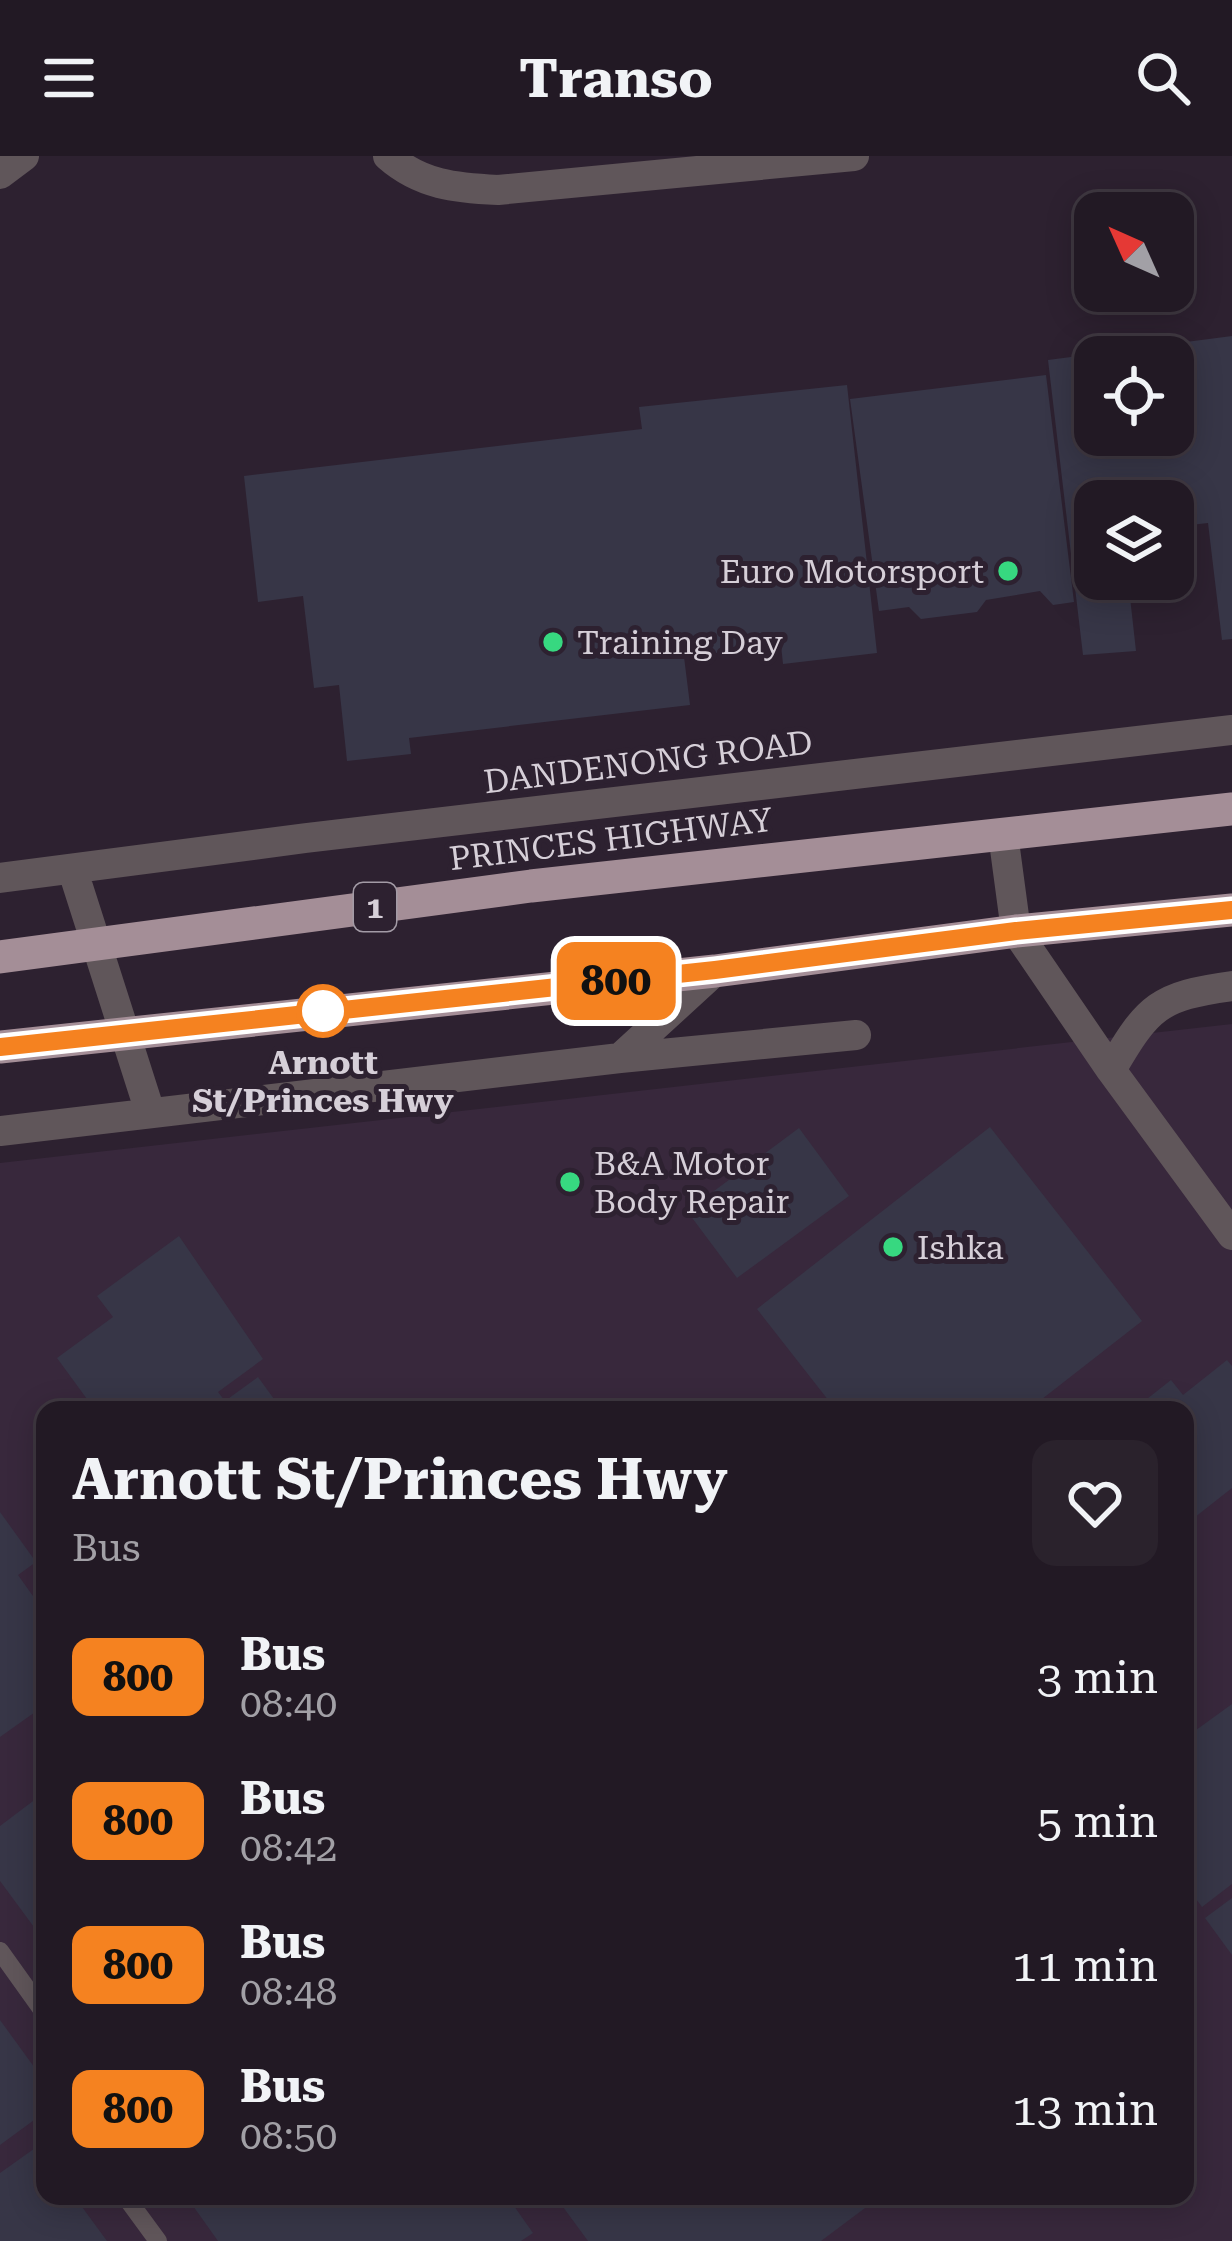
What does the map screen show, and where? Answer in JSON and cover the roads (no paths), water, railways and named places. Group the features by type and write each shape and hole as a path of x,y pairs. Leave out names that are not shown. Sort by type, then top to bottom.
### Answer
{"highway":[{"name":"PRINCES HIGHWAY","path":"0,957 530,886 1232,809"},
{"path":"0,1046 1232,910"}],"street":[{"path":"0,174 24,156"},
{"path":"388,156 409,174 453,188 498,190 854,156"},
{"name":"DANDENONG ROAD","path":"0,878 1232,730"},
{"path":"1003,834 1016,931 1232,1235"},
{"path":"74,871 150,1112"},
{"path":"620,1058 715,970"},
{"path":"1111,1070 1132,1034 1168,999 1232,986"},
{"path":"0,1131 856,1035"}],"lane":[{"path":"0,1951 36,2001"},
{"path":"132,2205 158,2241"}],"place":[{"name":"Euro Motorsport","path":"1008,571"},
{"name":"Training Day","path":"553,642"},
{"name":"Arnott St/Princes Hwy","path":"323,1011"},
{"name":"B&A Motor Body Repair","path":"570,1182"},
{"name":"Ishka","path":"893,1247"}]}
